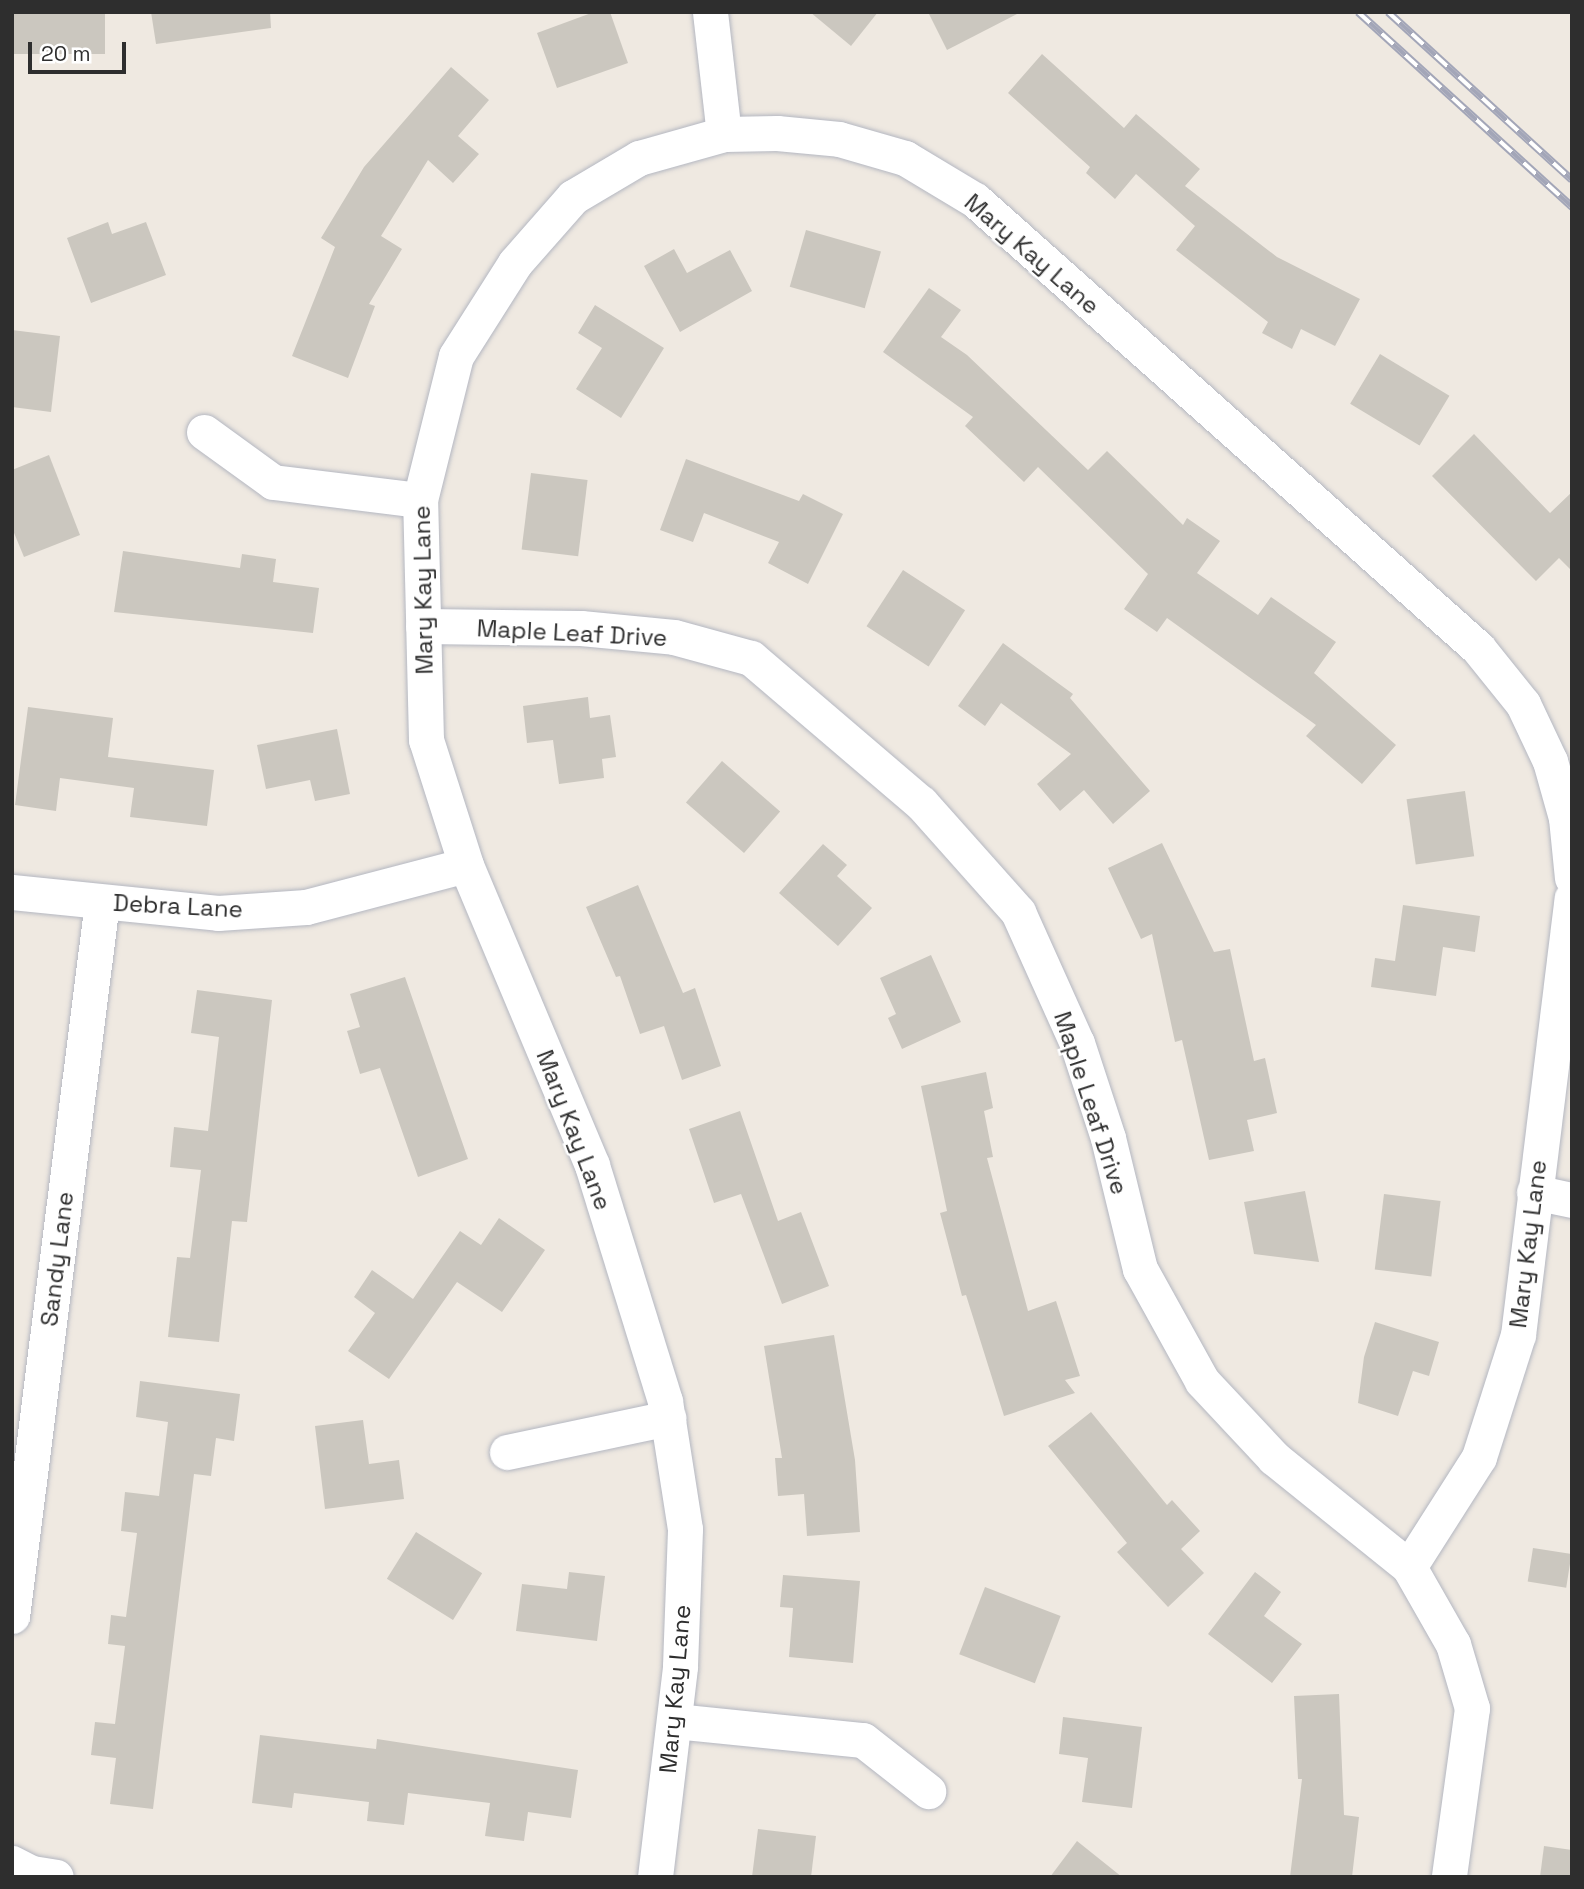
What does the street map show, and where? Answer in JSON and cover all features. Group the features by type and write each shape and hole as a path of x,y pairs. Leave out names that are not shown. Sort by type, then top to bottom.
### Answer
{"street":[{"path":"710,12 724,134"},
{"name":"Mary Kay Lane","path":"656,1877 675,1721 685,1529 668,1418 592,1165 466,865 426,740 420,500 456,356 515,263 573,197 639,158 724,134 777,133 839,139 905,158 975,200 1478,648 1523,704 1550,761 1566,818 1572,877"},
{"path":"204,432 273,482 420,500"},
{"name":"Maple Leaf Drive","path":"423,626 595,629 674,637 751,658 921,803 1018,912 1077,1043 1108,1138 1140,1269 1202,1381 1274,1458 1409,1567 1454,1644 1472,1708 1449,1877"},
{"name":"Debra Lane","path":"12,892 218,913 306,907 466,865"},
{"name":"Mary Kay Lane","path":"1409,1567 1479,1457 1518,1335 1572,898"},
{"name":"Sandy Lane","path":"12,1616 102,902"},
{"path":"1534,1192 1572,1200"},
{"path":"507,1452 668,1418"},
{"path":"675,1721 863,1740 928,1791"},
{"path":"12,1863 32,1873 56,1877"}],"building":[{"path":"12,12 105,12 105,54 12,54"},
{"path":"151,12 270,12 271,28 156,44"},
{"path":"594,12 610,12 628,63 557,88 537,33"},
{"path":"810,12 878,12 851,46"},
{"path":"928,12 1021,12 947,50"},
{"path":"1042,54 1124,128 1136,114 1200,169 1185,186 1277,257 1360,299 1335,346 1301,329 1292,349 1262,333 1268,322 1176,250 1195,226 1136,174 1115,199 1086,173 1090,167 1008,93"},
{"path":"451,67 489,100 458,136 479,154 453,183 428,160 381,236 402,249 369,304 375,306 348,378 292,356 335,247 321,238 364,167"},
{"path":"108,222 112,234 146,222 166,275 91,303 67,238"},
{"path":"806,230 881,251 865,308 790,287"},
{"path":"674,249 687,273 730,250 752,291 680,332 644,266"},
{"path":"929,288 961,310 941,337 967,355 1088,470 1107,451 1183,525 1187,518 1220,541 1197,573 1258,615 1271,597 1336,642 1314,673 1396,745 1362,784 1306,736 1316,725 1167,618 1157,632 1124,609 1148,574 1038,467 1024,482 965,426 973,417 883,352"},
{"path":"595,305 664,348 621,418 576,389 602,348 578,333"},
{"path":"12,330 60,336 51,412 12,407"},
{"path":"1380,354 1449,396 1420,445 1350,404"},
{"path":"1474,434 1550,513 1572,492 1572,571 1559,558 1536,581 1432,476"},
{"path":"49,455 80,535 24,557 12,528 12,470"},
{"path":"686,459 799,501 803,494 843,514 808,584 768,563 779,542 704,513 693,542 660,530"},
{"path":"531,473 588,480 578,556 522,549"},
{"path":"123,551 240,568 242,554 276,559 273,582 319,588 313,633 114,612"},
{"path":"903,570 965,610 929,666 867,626"},
{"path":"1003,643 1073,694 1070,698 1150,791 1113,824 1084,790 1060,811 1037,784 1071,754 1001,703 985,726 958,706"},
{"path":"588,697 590,718 610,715 616,757 602,759 604,778 559,784 553,740 527,743 523,706"},
{"path":"28,707 113,718 108,757 214,770 207,826 130,817 134,788 60,778 56,811 15,805"},
{"path":"337,729 350,794 315,801 310,780 266,789 257,745"},
{"path":"722,761 780,812 744,853 686,803"},
{"path":"1465,791 1474,856 1416,865 1407,799"},
{"path":"1162,843 1214,952 1230,949 1254,1061 1265,1058 1277,1113 1247,1120 1254,1151 1209,1160 1182,1040 1175,1042 1152,934 1141,939 1108,868"},
{"path":"823,844 847,865 837,876 872,908 838,946 779,893"},
{"path":"638,885 683,993 695,988 721,1066 682,1080 664,1026 640,1034 620,976 616,977 586,907"},
{"path":"1403,905 1480,916 1475,952 1443,947 1436,996 1371,987 1375,958 1395,961"},
{"path":"931,955 961,1022 902,1049 888,1018 896,1014 880,978"},
{"path":"405,977 468,1159 418,1177 380,1068 360,1074 347,1031 360,1027 350,994"},
{"path":"197,990 272,1000 247,1222 232,1221 219,1342 168,1337 177,1257 190,1258 201,1170 170,1167 174,1127 208,1131 219,1037 191,1033"},
{"path":"986,1072 993,1108 984,1111 993,1157 987,1158 1028,1311 1056,1301 1080,1376 1065,1380 1075,1393 1004,1416 966,1295 962,1296 940,1213 947,1211 921,1086"},
{"path":"740,1111 778,1221 801,1212 829,1286 782,1304 741,1194 714,1203 689,1129"},
{"path":"1305,1191 1319,1262 1254,1254 1244,1202"},
{"path":"1384,1194 1441,1201 1431,1276 1375,1269"},
{"path":"499,1218 545,1250 502,1312 457,1282 389,1379 348,1351 375,1313 354,1297 372,1270 413,1299 460,1231 481,1245"},
{"path":"1375,1322 1439,1342 1429,1376 1413,1371 1398,1416 1358,1403 1364,1357"},
{"path":"834,1335 855,1460 860,1532 807,1536 804,1494 778,1496 775,1458 782,1458 764,1346"},
{"path":"140,1381 240,1394 234,1441 216,1438 211,1476 194,1474 153,1809 110,1804 116,1758 91,1755 95,1722 115,1724 125,1646 108,1644 111,1615 126,1617 137,1533 121,1531 125,1492 159,1496 168,1422 136,1417"},
{"path":"1091,1412 1167,1505 1172,1500 1200,1531 1181,1549 1204,1573 1168,1607 1117,1552 1127,1543 1048,1446"},
{"path":"363,1420 369,1464 399,1460 404,1499 325,1509 315,1426"},
{"path":"416,1532 482,1573 453,1620 387,1579"},
{"path":"1533,1548 1572,1554 1566,1588 1528,1582"},
{"path":"569,1572 605,1576 597,1641 516,1631 522,1584 567,1589"},
{"path":"1255,1572 1281,1592 1264,1616 1302,1644 1272,1683 1208,1634"},
{"path":"783,1575 860,1581 853,1663 789,1657 793,1608 780,1607"},
{"path":"985,1587 1061,1616 1035,1683 959,1654"},
{"path":"1339,1694 1344,1815 1359,1817 1352,1877 1290,1877 1302,1779 1298,1779 1294,1696"},
{"path":"1063,1717 1142,1727 1132,1808 1082,1802 1088,1758 1059,1754"},
{"path":"260,1735 376,1749 377,1739 578,1770 571,1818 528,1812 524,1841 485,1836 490,1803 408,1793 404,1825 367,1821 369,1802 294,1793 292,1808 252,1803"},
{"path":"758,1829 816,1836 811,1877 752,1877"},
{"path":"1077,1841 1122,1877 1050,1877"},
{"path":"1544,1846 1572,1850 1572,1877 1540,1877"}],"railway":[{"path":"1358,12 1572,207"},
{"path":"1388,12 1572,180"}]}
